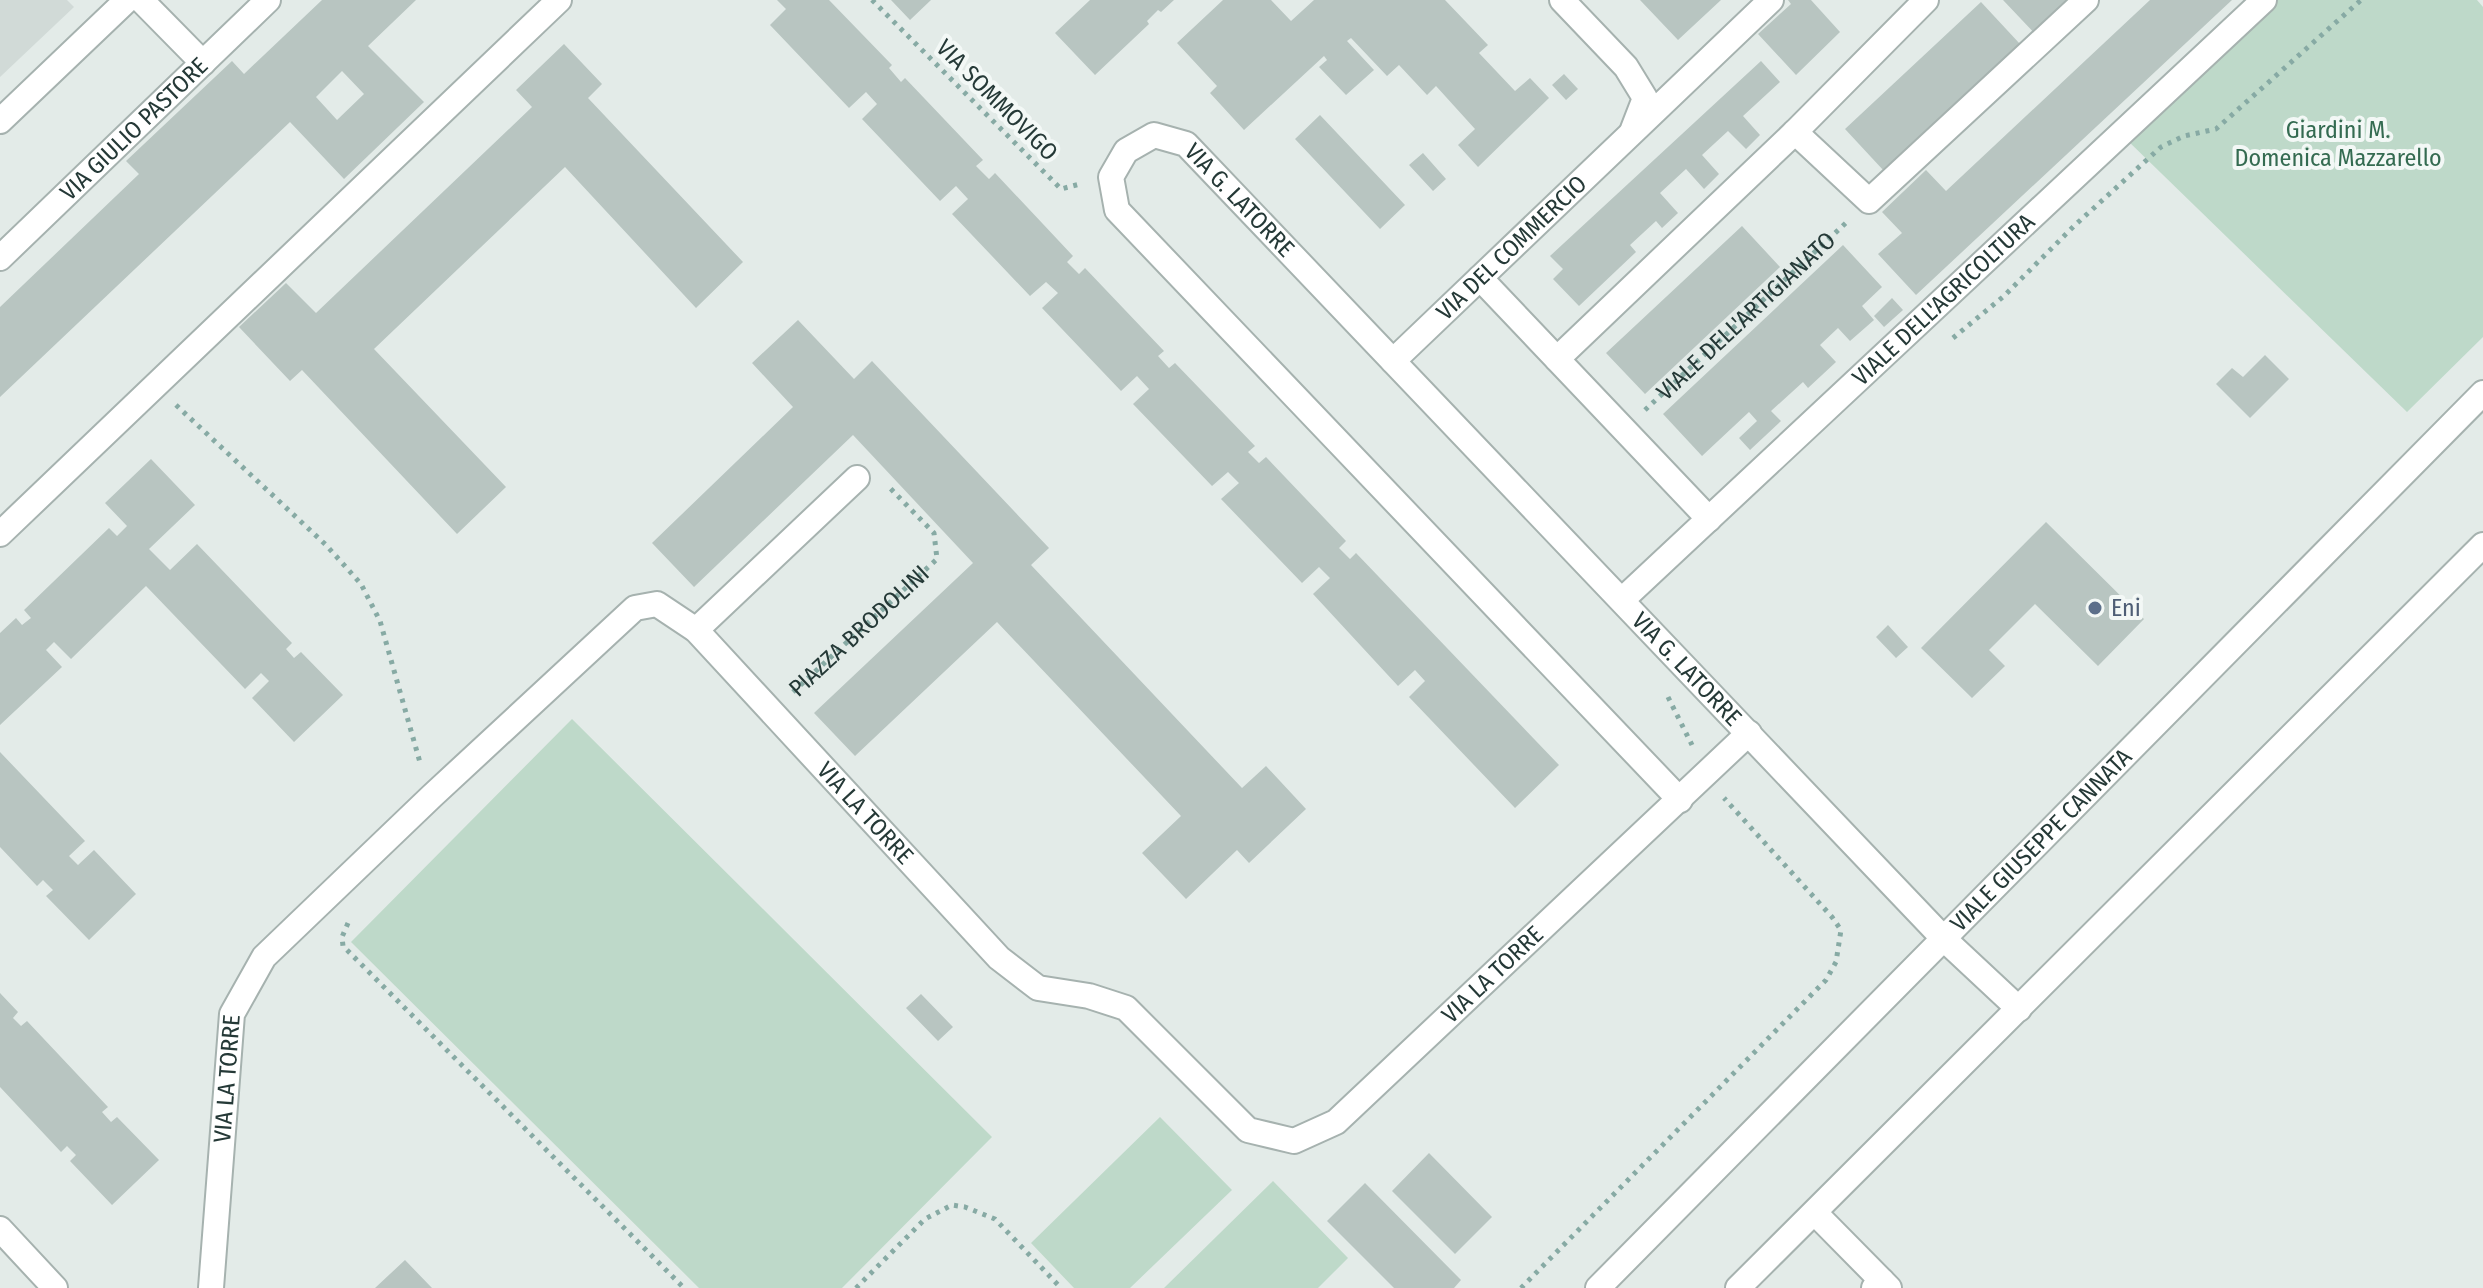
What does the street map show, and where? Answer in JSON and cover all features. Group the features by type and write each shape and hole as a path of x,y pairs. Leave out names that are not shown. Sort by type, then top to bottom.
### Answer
{"street":[{"path":"0,121 127,0"},
{"path":"141,0 203,63"},
{"name":"VIA GIULIO PASTORE","path":"0,258 268,0"},
{"path":"0,534 559,0"},
{"name":"VIA DEL COMMERCIO","path":"1393,361 1771,0"},
{"path":"1557,359 1795,132 1926,0"},
{"path":"1795,132 1869,201 2086,0"},
{"name":"VIALE DELL'AGRICOLTURA","path":"1622,600 2264,0"},
{"path":"1567,2 1626,67 1645,98 1631,135"},
{"name":"VIA G. LATORRE","path":"1111,177 1126,151 1154,135 1186,144 1944,939 2019,1009"},
{"path":"1111,177 1117,210 1680,800"},
{"path":"1480,278 1709,519"},
{"name":"VIALE GIUSEPPE CANNATA","path":"1598,1288 2483,393"},
{"path":"696,630 857,478"},
{"path":"1738,1288 2483,545"},
{"name":"VIA LA TORRE","path":"211,1288 232,1014 264,957 635,608 657,604 696,630 999,958 1038,988 1089,996 1126,1008 1248,1130 1294,1141 1336,1122 1749,733"},
{"path":"1815,1213 1882,1286"},
{"path":"0,1229 55,1288"}],"path":[{"name":"VIA SOMMOVIGO","path":"872,0 1061,189 1111,177"},
{"path":"1946,344 2004,296 2074,226 2161,147 2184,136 2216,129 2361,0"},
{"name":"VIALE DELL'ARTIGIANATO","path":"1624,430 1869,201"},
{"name":"PIAZZA BRODOLINI","path":"772,712 937,559 934,533 901,499 878,477 857,478"},
{"path":"1521,1288 1826,980 1836,962 1841,930 1748,827 1707,775 1666,693"},
{"path":"856,1288 925,1219 952,1205 995,1219 1061,1288"}],"shaded area":[{"path":"0,0 67,0 74,7 0,77"}],"green space":[{"name":"Giardini M. Domenica Mazzarello","path":"2277,0 2477,0 2483,7 2483,337 2407,412 2126,139"},
{"path":"572,719 992,1137 842,1288 699,1288 351,942"},
{"path":"1160,1117 1232,1190 1130,1288 1074,1288 1031,1243"},
{"path":"1273,1181 1348,1258 1318,1288 1164,1288"}],"building":[{"path":"322,0 416,0 368,46 424,102 344,179 290,122 0,397 0,307 139,174 126,161 232,61 244,74","holes":["342,71 364,94 337,120 316,97"]},
{"path":"777,0 829,0 892,65 889,68 901,82 905,78 983,160 976,166 989,179 995,173 1073,256 1067,262 1079,274 1085,268 1164,351 1158,356 1169,368 1175,363 1255,446 1248,452 1259,463 1266,457 1346,541 1339,548 1350,559 1356,553 1559,765 1515,808 1409,697 1425,681 1415,670 1398,686 1313,594 1330,578 1319,567 1302,583 1221,499 1239,483 1228,472 1212,486 1133,404 1149,389 1137,376 1121,391 1042,308 1058,293 1046,282 1030,296 952,214 968,199 956,186 940,201 862,119 877,104 866,92 849,108 770,25 786,9"},
{"path":"891,0 931,0 910,20"},
{"path":"1090,0 1174,0 1161,12 1158,10 1147,21 1149,24 1095,75 1055,33"},
{"path":"1223,0 1271,0 1291,21 1314,0 1445,0 1488,45 1479,53 1515,91 1530,78 1549,98 1478,167 1458,145 1475,129 1436,86 1427,95 1399,65 1387,76 1351,38 1347,41 1374,70 1346,95 1319,67 1327,60 1324,56 1244,130 1210,93 1217,86 1177,43"},
{"path":"1640,0 1721,0 1678,40"},
{"path":"1788,0 1811,0 1840,32 1796,75 1758,34 1791,4"},
{"path":"2003,0 2076,0 2037,36"},
{"path":"2150,0 2232,0 1916,295 1878,254 1902,233 1882,212 1926,170 1946,191"},
{"path":"1981,2 2020,44 1884,171 1845,129"},
{"path":"564,44 602,84 588,98 743,262 696,308 565,167 374,349 506,487 457,534 302,370 290,381 239,327 286,283 316,313 532,107 516,90"},
{"path":"1761,61 1780,82 1743,116 1760,135 1746,149 1728,131 1702,155 1719,174 1704,189 1686,169 1660,193 1678,213 1662,228 1656,221 1630,245 1636,252 1579,306 1553,279 1563,269 1550,256"},
{"path":"1564,74 1578,89 1566,100 1552,85"},
{"path":"1320,115 1405,205 1380,229 1295,139"},
{"path":"1423,153 1446,179 1433,191 1409,165"},
{"path":"1742,226 1780,267 1645,394 1606,353"},
{"path":"1843,245 1882,287 1862,306 1874,320 1850,341 1838,328 1820,345 1836,362 1808,388 1803,382 1771,411 1781,421 1750,450 1739,438 1757,421 1749,412 1702,456 1663,414"},
{"path":"1892,298 1903,310 1884,327 1874,316"},
{"path":"798,320 854,379 872,361 1049,548 1031,565 1242,788 1266,766 1306,809 1249,863 1237,850 1186,899 1142,853 1181,816 997,622 855,756 814,713 973,563 853,435 694,587 652,543 793,407 752,363"},
{"path":"2265,355 2289,379 2250,418 2216,384 2232,368 2243,377"},
{"path":"151,459 195,505 149,549 170,570 197,544 292,643 286,649 294,658 301,652 343,695 294,742 252,698 269,681 261,673 245,689 146,586 71,659 54,642 46,650 62,667 0,725 0,633 16,618 22,625 31,618 24,610 109,528 117,536 127,526 105,503"},
{"path":"2046,522 2144,619 2098,666 2035,604 1989,650 2005,666 1972,698 1921,648"},
{"path":"1888,625 1908,647 1896,658 1876,637"},
{"path":"0,752 85,841 69,856 78,865 94,850 136,894 89,940 46,896 53,890 43,880 37,886 0,847"},
{"path":"0,993 18,1012 13,1018 21,1026 27,1021 108,1107 102,1112 111,1122 117,1117 159,1160 112,1205 70,1161 76,1155 67,1146 61,1152 0,1087"},
{"path":"921,994 953,1027 938,1041 906,1008"},
{"path":"1429,1153 1492,1217 1455,1254 1392,1191"},
{"path":"1365,1183 1461,1280 1454,1288 1394,1288 1327,1221"},
{"path":"405,1260 432,1288 375,1288"}],"place":[{"name":"Eni","path":"2095,608"}]}
